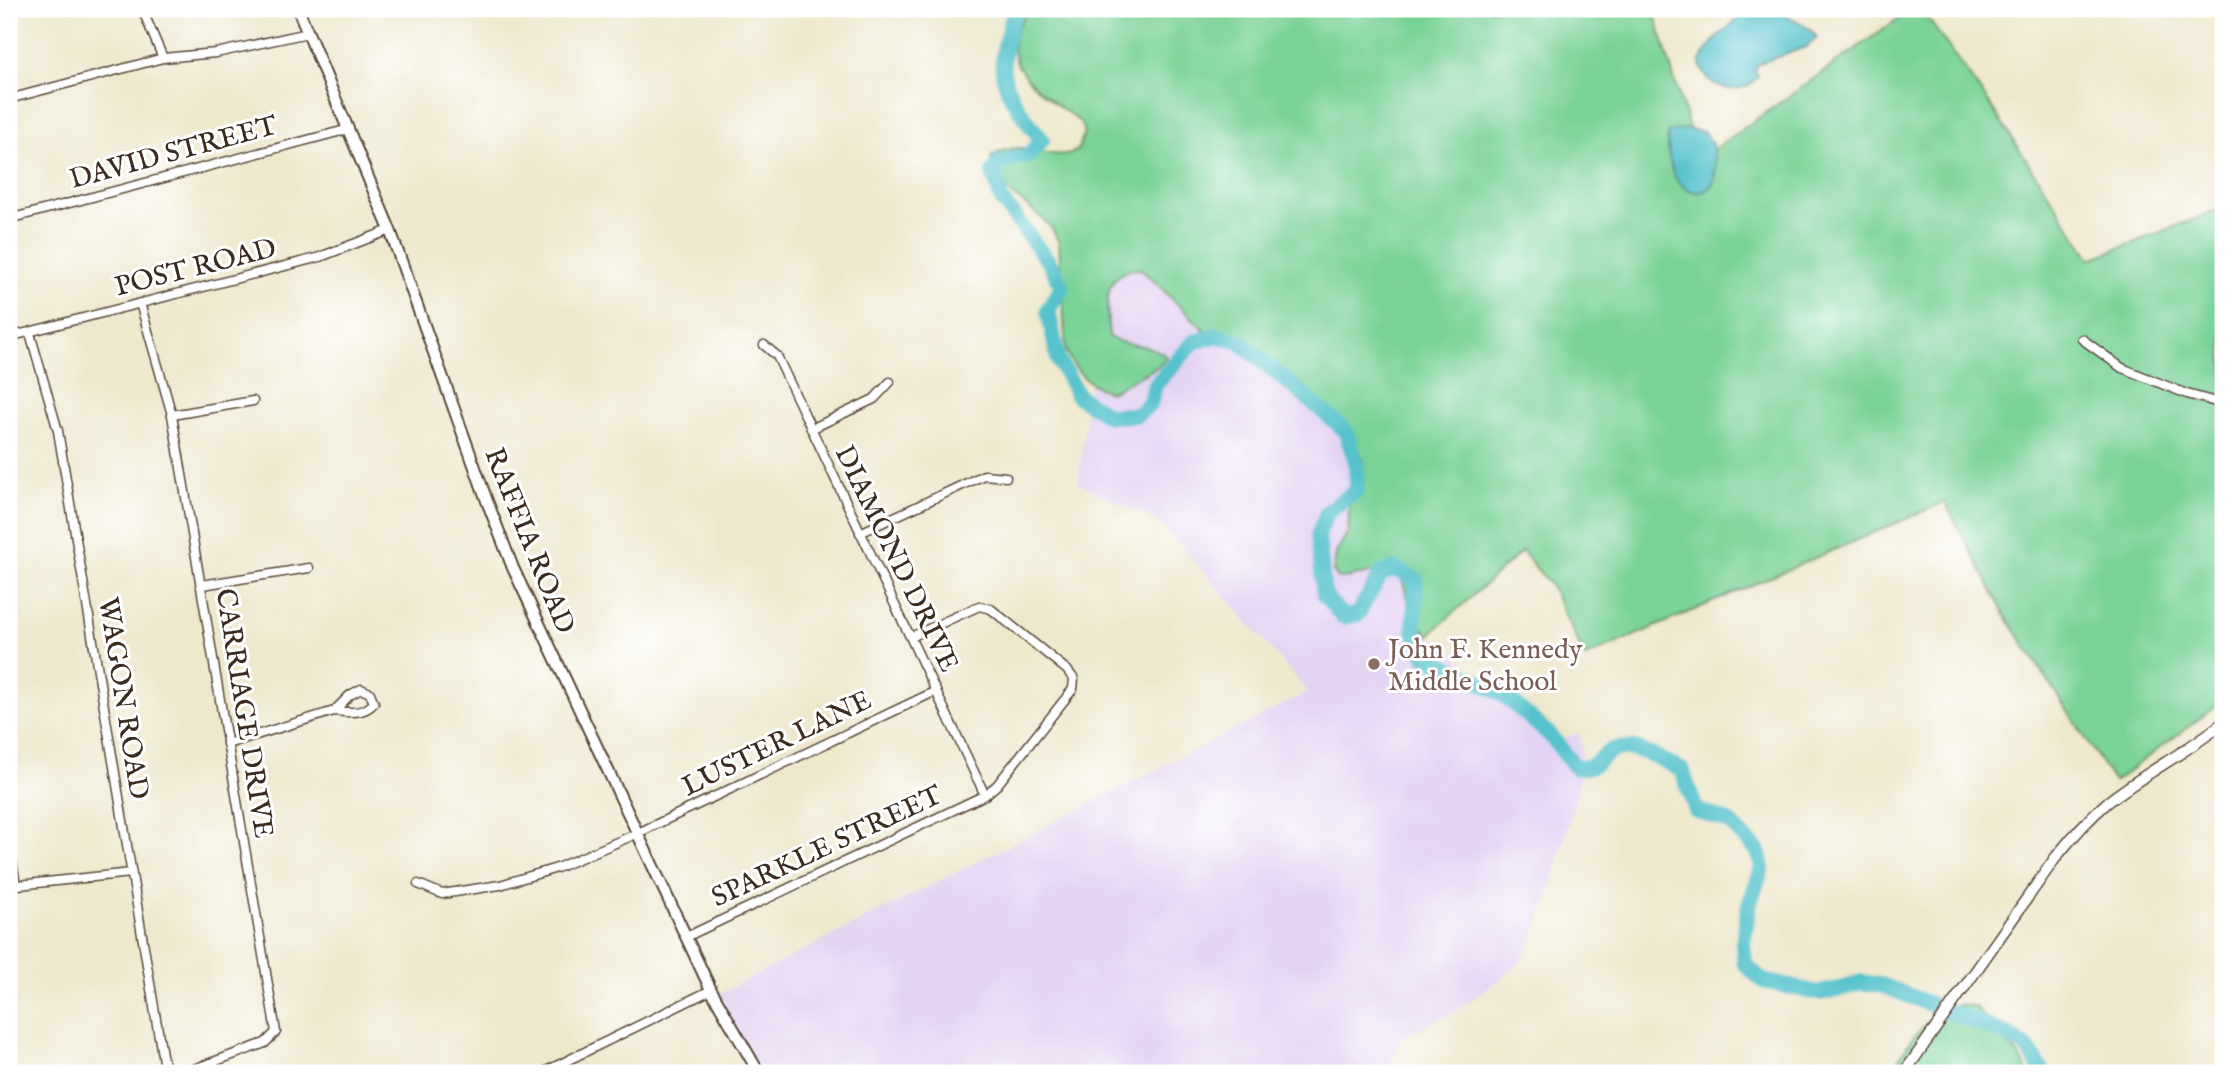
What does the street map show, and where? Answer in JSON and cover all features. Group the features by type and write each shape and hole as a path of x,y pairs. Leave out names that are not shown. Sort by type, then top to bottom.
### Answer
{"main road":[{"name":"RAFFIA ROAD","path":"298,9 390,230 513,568 711,990 759,1073"}],"street":[{"path":"142,9 163,58"},
{"path":"9,99 163,58 216,52 308,33"},
{"name":"DAVID STREET","path":"9,219 349,129"},
{"name":"POST ROAD","path":"9,337 320,257 390,230"},
{"name":"CARRIAGE DRIVE","path":"140,303 172,415 276,1032 265,1043 183,1073"},
{"name":"WAGON ROAD","path":"30,333 58,431 165,1073"},
{"path":"2082,339 2122,368 2187,394 2223,404"},
{"name":"DIAMOND DRIVE","path":"764,345 777,356 985,795"},
{"path":"811,429 874,399 890,382"},
{"path":"172,415 253,401"},
{"path":"860,533 984,475 1006,477"},
{"path":"202,586 309,568"},
{"path":"911,637 979,606 990,609 1074,679 1073,689 997,785 985,795"},
{"name":"LUSTER LANE","path":"418,884 442,894 500,885 557,869 936,691"},
{"path":"227,744 334,710"},
{"path":"1904,1073 2056,857 2083,825 2126,789 2199,742 2223,723"},
{"name":"SPARKLE STREET","path":"687,937 985,795"},
{"path":"9,841 12,885 131,873"},
{"path":"542,1073 711,990"}],"shaded area":[{"name":"John F. Kennedy Middle School","path":"1127,269 1141,269 1212,336 1289,378 1322,404 1357,448 1364,461 1361,475 1350,487 1348,532 1337,551 1333,572 1339,579 1390,569 1401,575 1408,603 1419,625 1455,653 1473,674 1522,707 1550,735 1559,739 1580,733 1583,768 1546,906 1530,946 1515,969 1456,1011 1402,1037 1386,1073 762,1073 713,997 1308,692 1160,522 1078,483 1090,383 1097,389 1156,348 1117,342 1109,338 1107,298 1117,276"}],"green space":[{"path":"1030,9 1653,9 1699,160 1912,9 1921,9 1989,103 2091,259 2223,208 2223,701 2114,782 2005,615 1945,502 1585,657 1551,586 1522,551 1429,635 1414,615 1401,575 1390,569 1339,579 1333,572 1337,551 1348,532 1350,487 1361,475 1364,461 1357,447 1322,404 1289,378 1211,336 1141,269 1128,270 1118,275 1112,283 1107,303 1109,337 1116,341 1152,348 1167,357 1159,366 1110,392 1089,382 1073,365 1066,351 1057,238 1044,220 998,180 991,157 1003,150 1015,148 1067,154 1078,150 1084,132 1080,122 1050,100 1024,75 1016,60 1013,45 1017,28"},
{"path":"1961,1004 1975,1007 2019,1056 2029,1073 1889,1073 1918,1031 1935,1017"}],"water":[{"path":"1750,9 1780,13 1795,20 1817,38 1806,47 1758,64 1755,70 1758,76 1751,84 1742,88 1723,88 1708,78 1700,61 1716,38"},
{"path":"1684,129 1704,132 1711,143 1715,164 1713,184 1708,189 1696,192 1690,190 1680,183 1672,168 1668,132"}],"waterway":[{"path":"1020,9 1015,11 1008,33 1003,72 1013,99 1042,140 1028,156 999,162 993,173 1001,199 1051,265 1062,287 1048,310 1058,359 1078,396 1109,416 1136,415 1150,404 1155,385 1194,342 1217,335 1241,343 1345,430 1356,462 1357,490 1327,512 1318,536 1324,595 1343,617 1358,614 1381,574 1396,569 1416,580 1414,630 1425,656 1501,693 1550,735 1576,768 1592,766 1609,752 1627,748 1646,753 1682,770 1696,810 1729,822 1758,851 1762,868 1749,905 1743,943 1745,964 1763,981 1818,993 1861,982 1884,986 2006,1034 2027,1048 2044,1073"}],"place":[{"name":"John F. Kennedy Middle School","path":"1374,664"}]}
